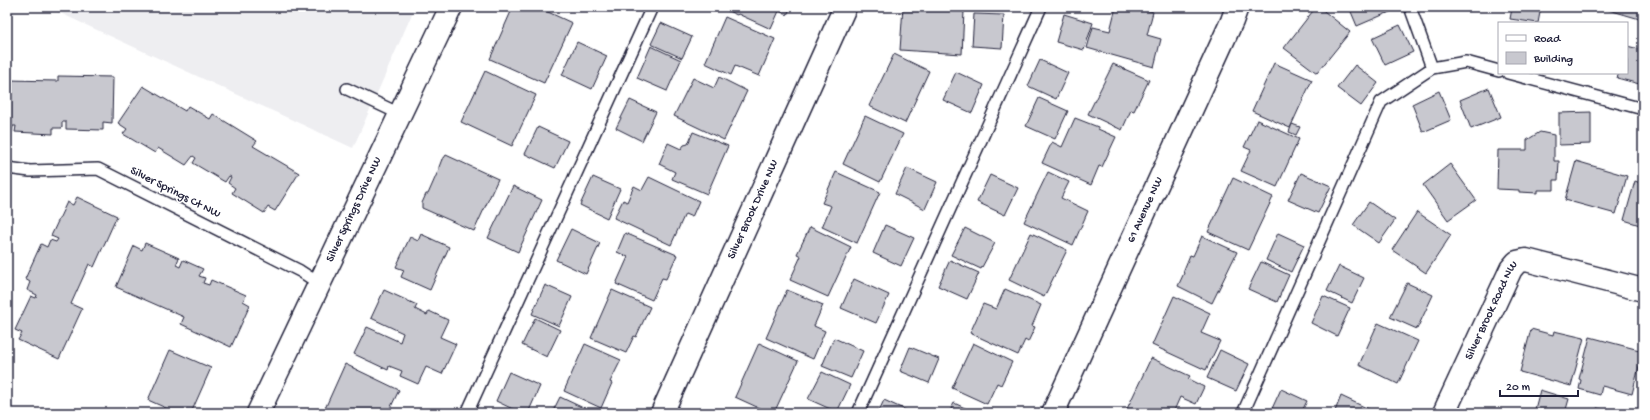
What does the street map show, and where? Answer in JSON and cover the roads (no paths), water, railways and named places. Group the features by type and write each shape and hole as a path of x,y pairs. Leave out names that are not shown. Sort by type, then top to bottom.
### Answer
{"street":[{"name":"Silver Springs Drive NW","path":"258,413 451,7"},
{"name":"Silver Brook Drive NW","path":"662,413 845,7"},
{"name":"61 Avenue NW","path":"1053,413 1232,21 1237,7"},
{"name":"Silver Brook Road NW","path":"1444,413 1511,269 1517,262 1526,260 1643,290"}],"lane":[{"path":"467,413 652,7"},
{"path":"858,413 1041,7"},
{"path":"1410,7 1432,68"},
{"path":"1243,413 1381,102 1432,68 1466,62 1498,71"},
{"path":"1512,74 1643,109"},
{"path":"346,88 400,114"},
{"name":"Silver Springs Ct NW","path":"7,168 30,171 98,169 300,271 320,284"}]}
